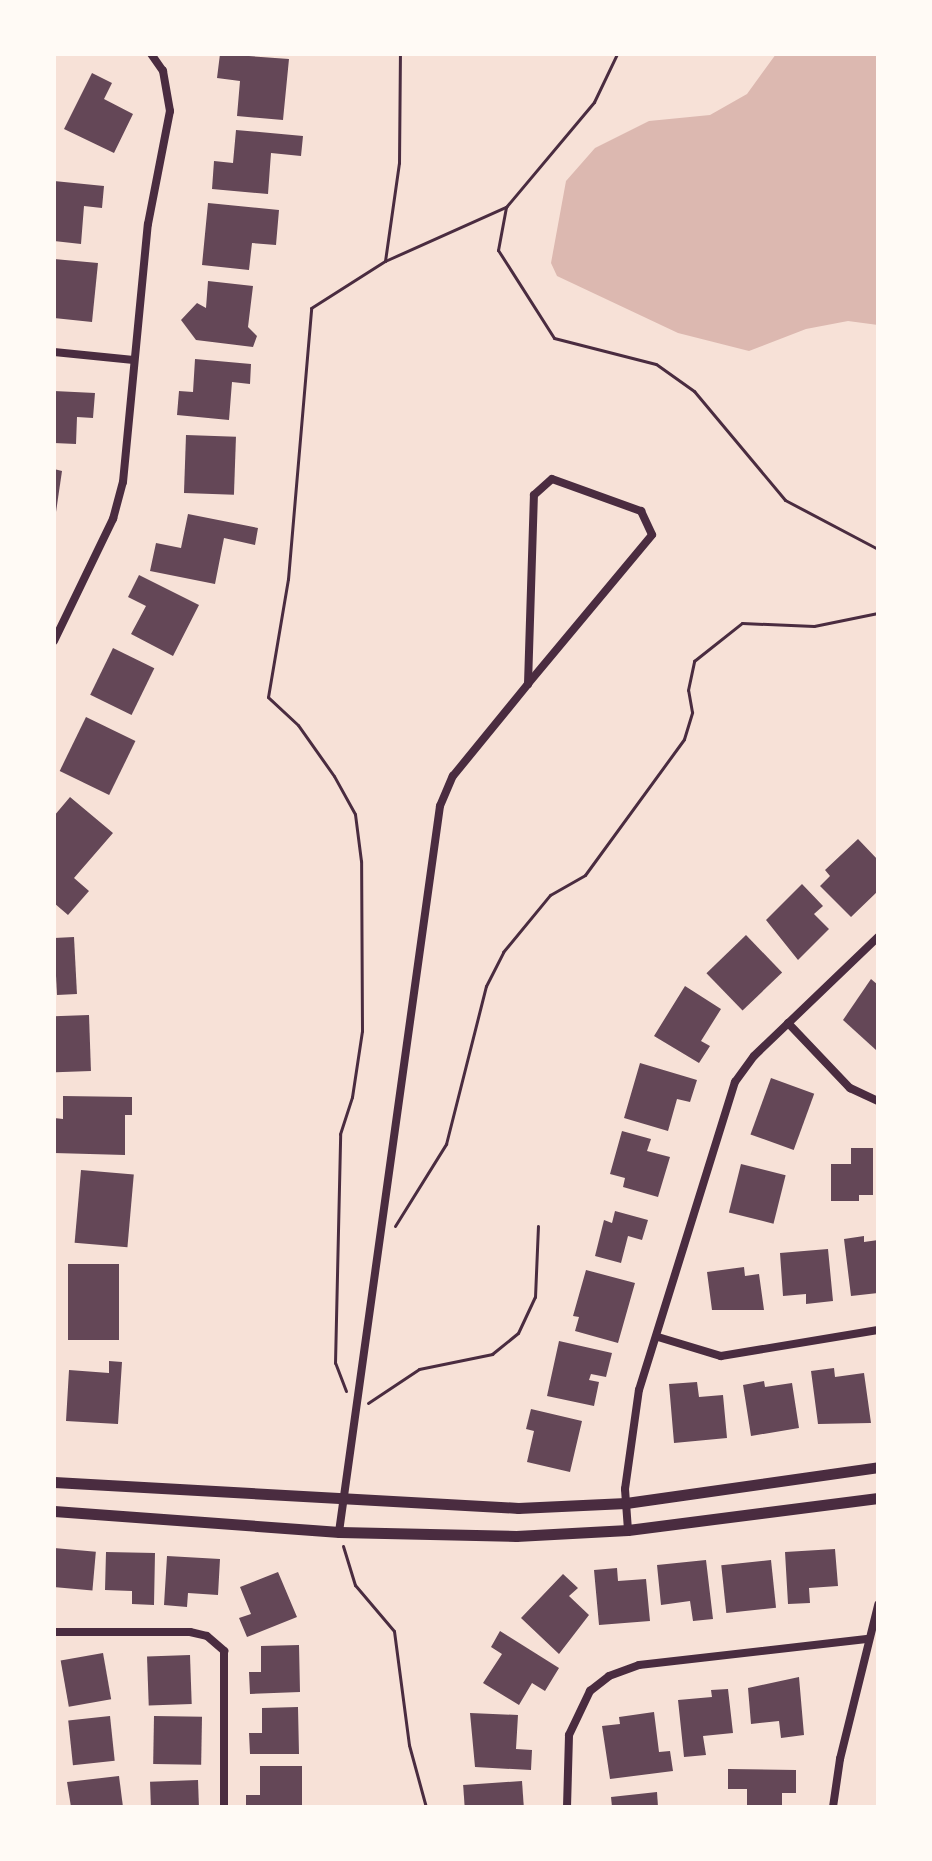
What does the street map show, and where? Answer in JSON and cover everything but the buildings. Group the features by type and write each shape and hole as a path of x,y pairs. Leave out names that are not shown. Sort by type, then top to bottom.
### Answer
{"street":[{"path":"54,641 113,519 123,482 148,224 170,111 163,71 151,54"},
{"path":"54,352 134,360"},
{"path":"339,1532 440,806 453,776 652,535 641,511 552,479 534,495 528,684"},
{"path":"628,1530 626,1503 630,1431 735,1082 788,1023 878,937"},
{"path":"788,1023 850,1088 878,1101"},
{"path":"658,1337 721,1356 878,1330"},
{"path":"54,1482 518,1508 626,1503 878,1469"},
{"path":"54,1511 447,1537 628,1530 878,1498"},
{"path":"833,1807 867,1639 878,1605"},
{"path":"54,1632 190,1632 207,1636 224,1651 224,1807"},
{"path":"567,1807 569,1735 590,1691 639,1665 828,1639 867,1639"}],"path":[{"path":"385,261 399,163 400,54"},
{"path":"538,1226 535,1297 518,1333 492,1354 419,1369 355,1412 335,1363 340,1134 352,1097 362,1031 361,861 355,814 334,776 298,725 268,697 288,579 311,308 385,261 506,207 594,102 617,54"},
{"path":"506,207 498,250 554,338 656,364 694,391 785,500 878,549"},
{"path":"393,1228 446,1144 486,986 503,952 550,895 585,875 684,739 692,712 688,690 694,661 742,623 814,626 878,613"},
{"path":"339,1532 355,1585 394,1631 409,1745 426,1807"}],"shaded area":[{"path":"776,54 878,54 878,325 848,321 806,329 749,351 678,333 557,276 551,263 566,181 595,148 649,121 710,115 747,94"}]}
